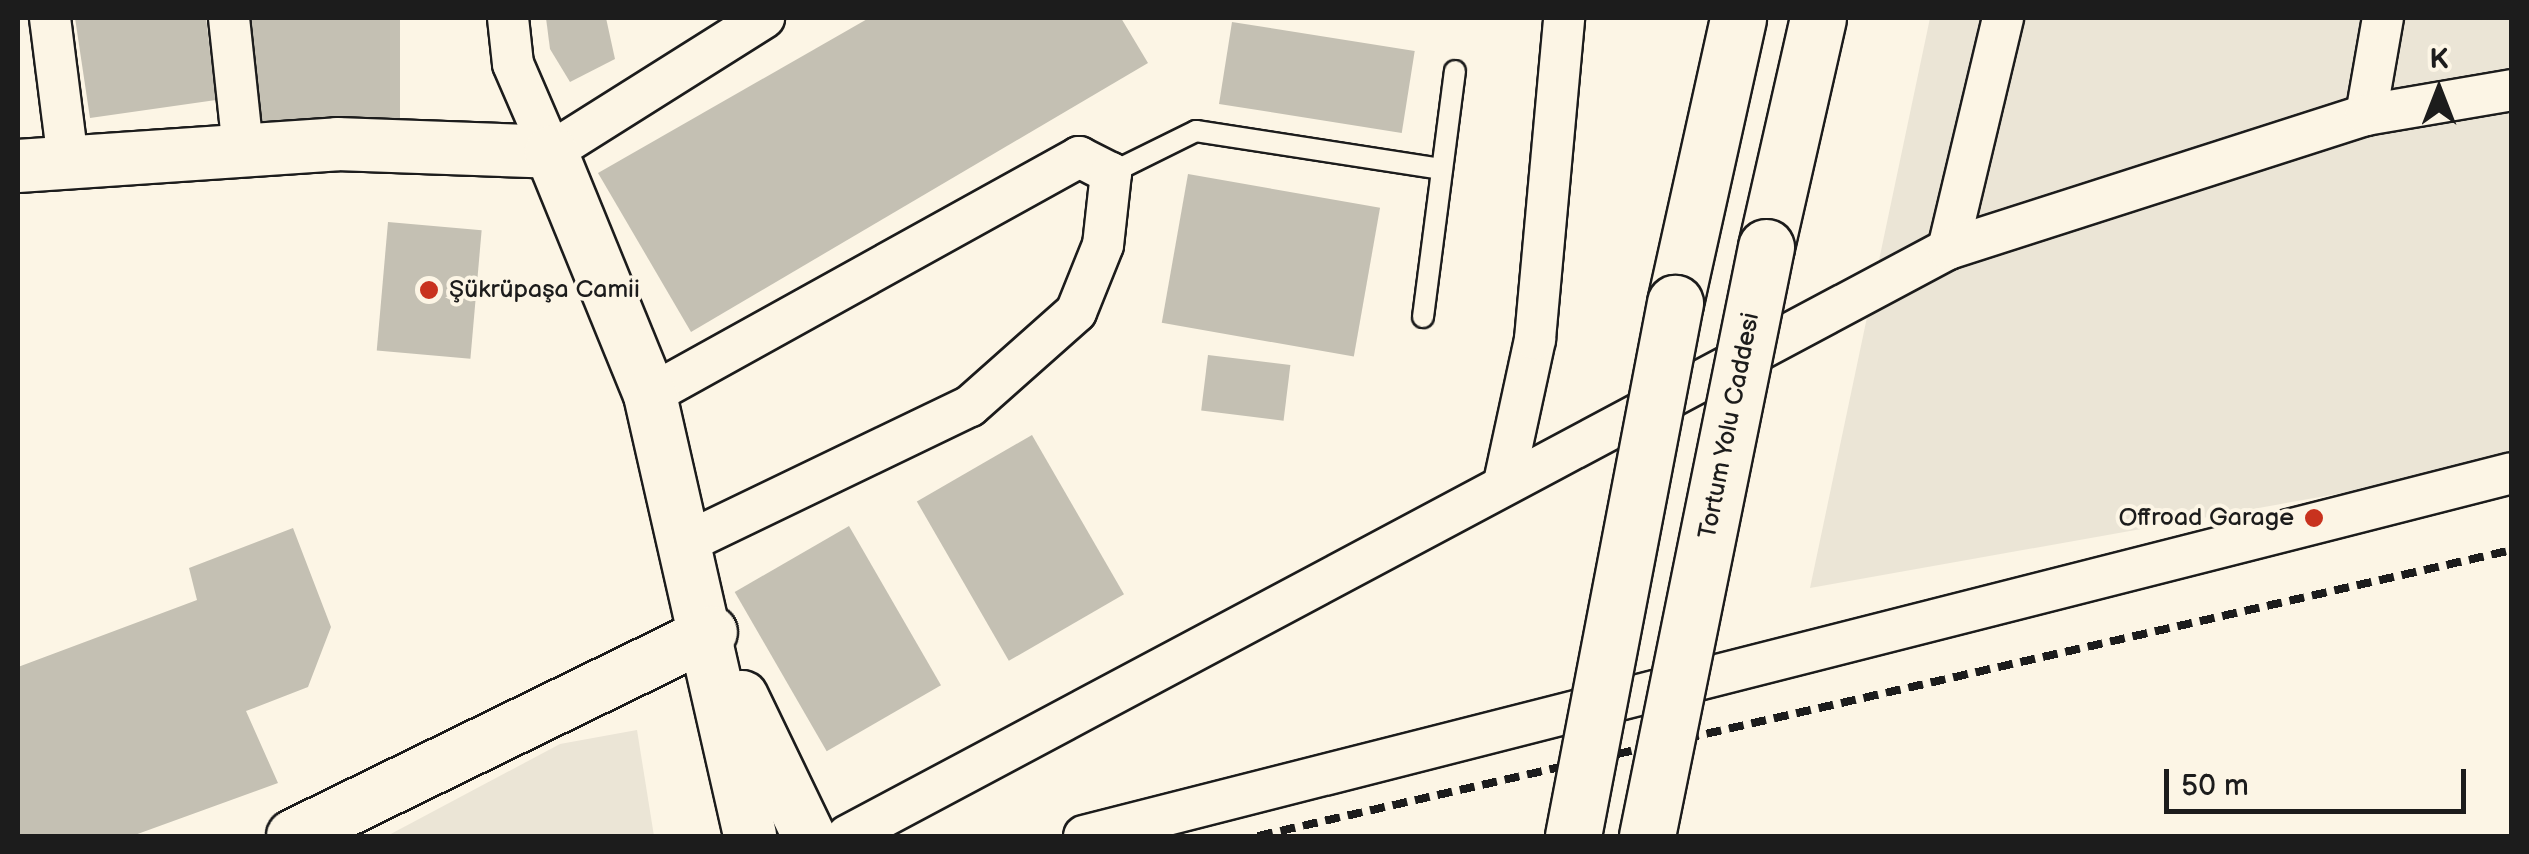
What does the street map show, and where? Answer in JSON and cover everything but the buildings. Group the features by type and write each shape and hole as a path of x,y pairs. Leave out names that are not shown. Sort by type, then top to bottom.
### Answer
{"highway":[{"path":"1573,836 1675,303 1738,18"},
{"name":"Tortum Yolu Caddesi","path":"1647,836 1766,247 1818,18"}],"street":[{"path":"50,18 68,160"},
{"path":"229,18 243,150"},
{"path":"508,18 513,64 650,395 711,632 750,836"},
{"path":"18,166 243,150 551,152 764,18"},
{"path":"1505,478 1535,339 1564,18"},
{"path":"1948,249 2003,18"},
{"path":"2366,114 2383,18"},
{"path":"847,836 1505,478 1948,249 2366,114 2512,90"},
{"path":"650,395 1079,157 1111,173 1103,245 1076,312 970,406 690,541"},
{"path":"1084,836 2512,473"},
{"path":"293,836 711,632"},
{"path":"711,632 809,836"}],"lane":[{"path":"1423,318 1456,72"},
{"path":"1111,173 1196,132 1442,169"}],"shaded area":[{"path":"1930,18 2511,18 2511,463 1810,588"},
{"path":"637,730 654,836 387,836 560,744"}],"railway":[{"path":"1258,836 2512,550"}],"place":[{"name":"Şükrüpaşa Camii","path":"429,290"},
{"name":"Offroad Garage","path":"2314,518"}]}
